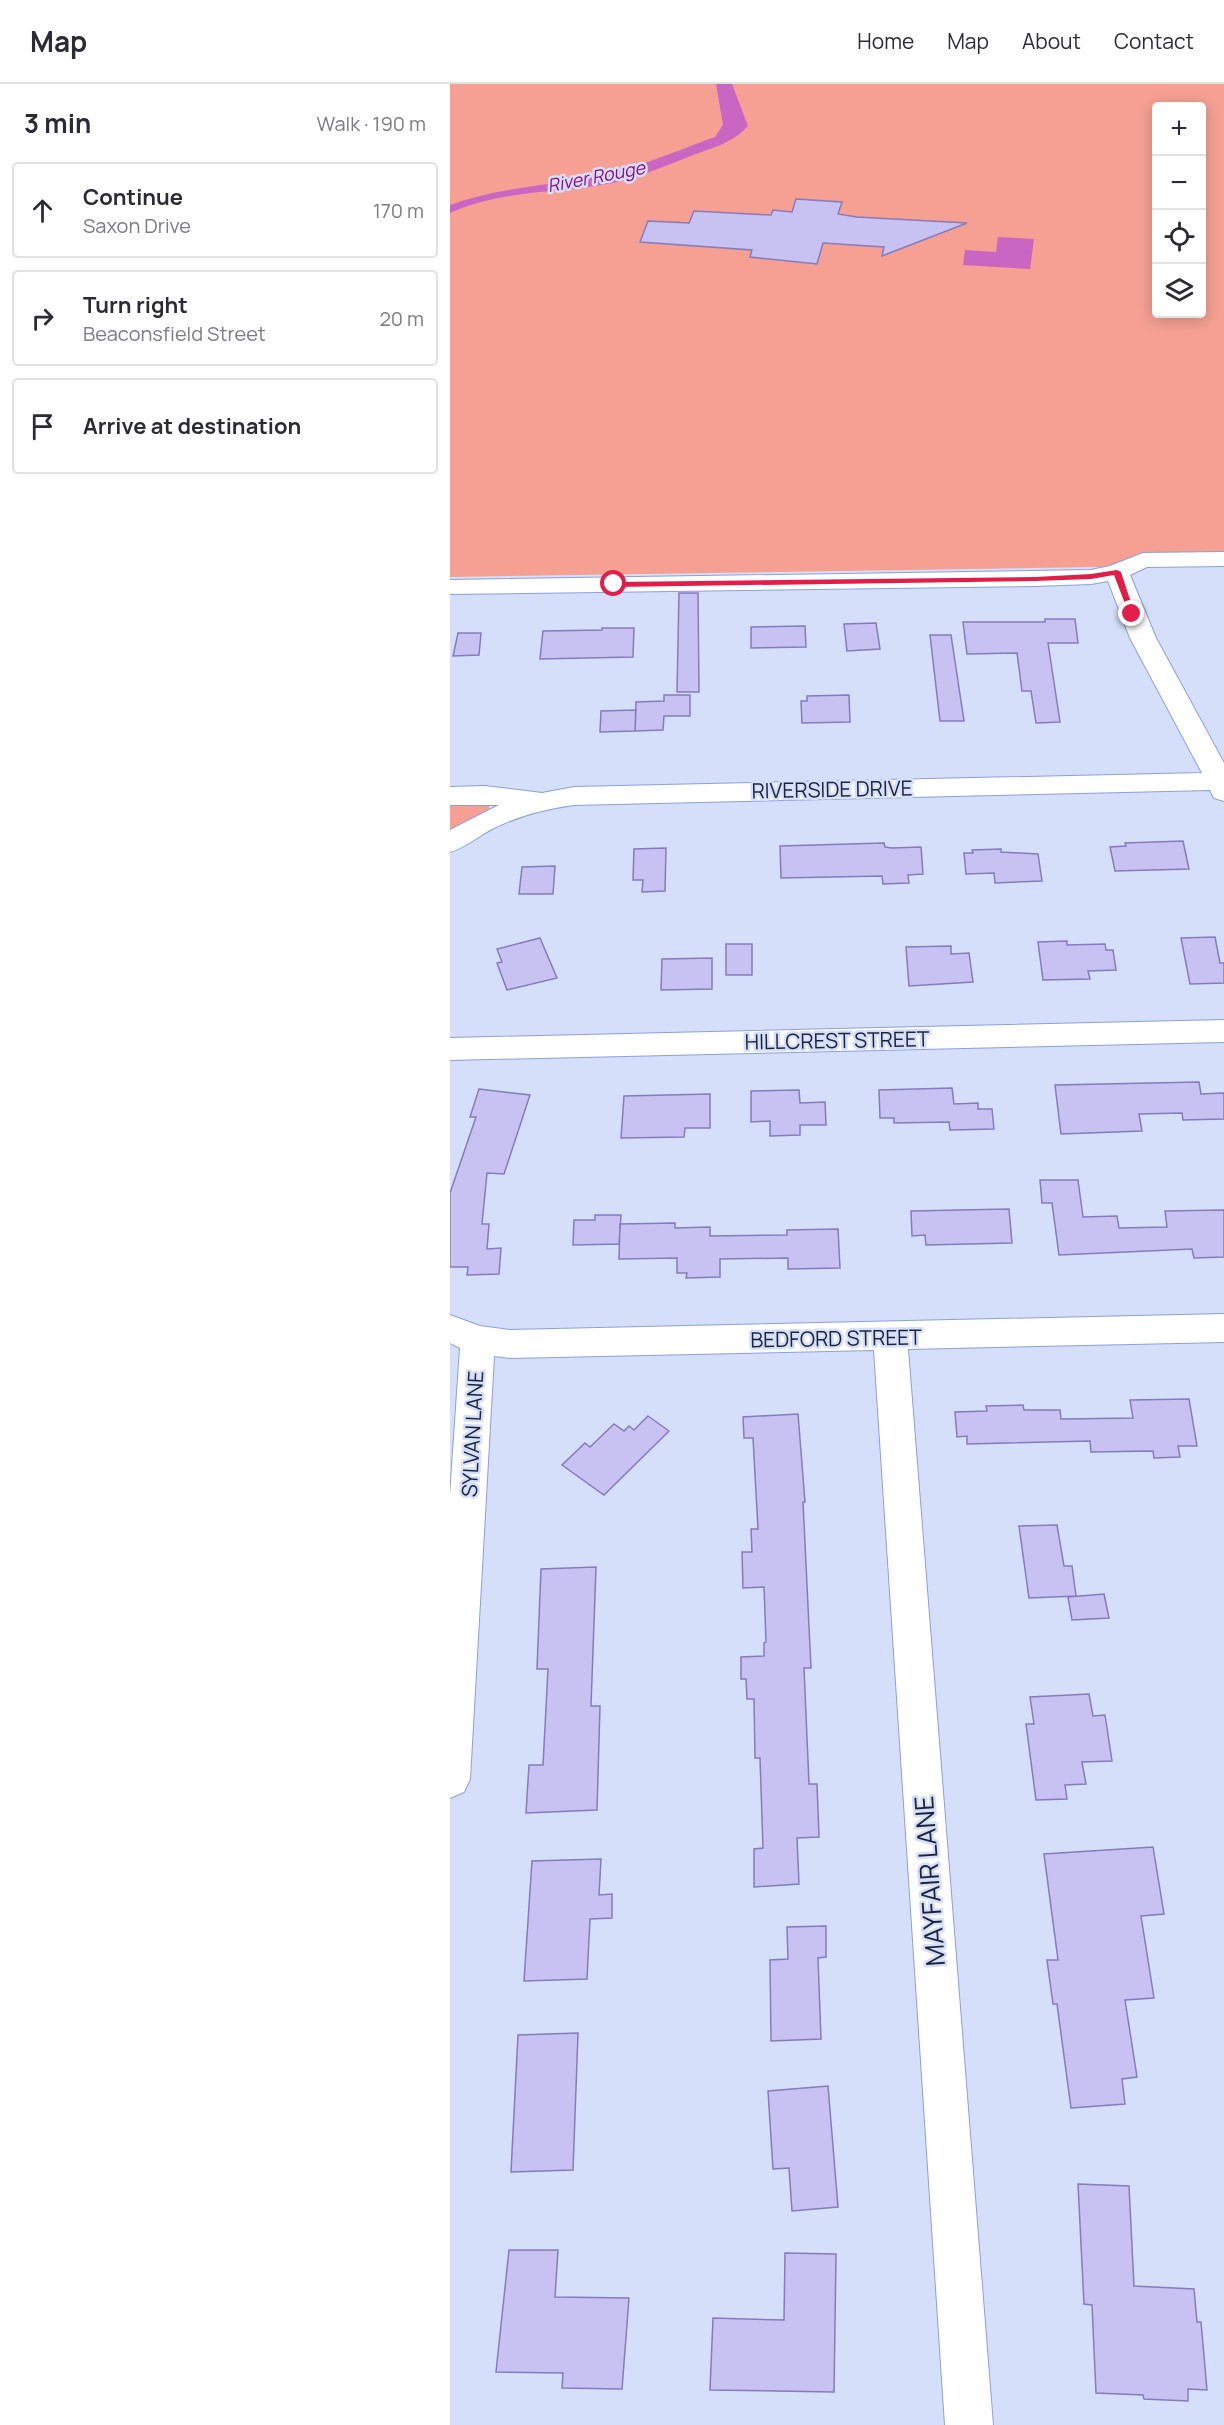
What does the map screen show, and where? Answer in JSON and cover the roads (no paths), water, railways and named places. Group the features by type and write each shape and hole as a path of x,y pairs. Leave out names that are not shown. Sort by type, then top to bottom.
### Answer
{"street":[{"path":"450,587 1091,577 1117,572 1143,560 1224,559"},
{"path":"1117,572 1143,638 1222,785"},
{"name":"RIVERSIDE DRIVE","path":"450,843 485,821 510,809 539,800 574,796 1222,785"},
{"path":"450,796 485,795 539,800"},
{"name":"HILLCREST STREET","path":"450,1049 1224,1031"},
{"name":"BEDFORD STREET","path":"464,1335 510,1344 1224,1328"},
{"name":"SYLVAN LANE","path":"450,1779 464,1335"},
{"name":"MAYFAIR LANE","path":"890,1337 969,2425"}],"water label":[{"name":"River Rouge","path":"596,176"}]}
